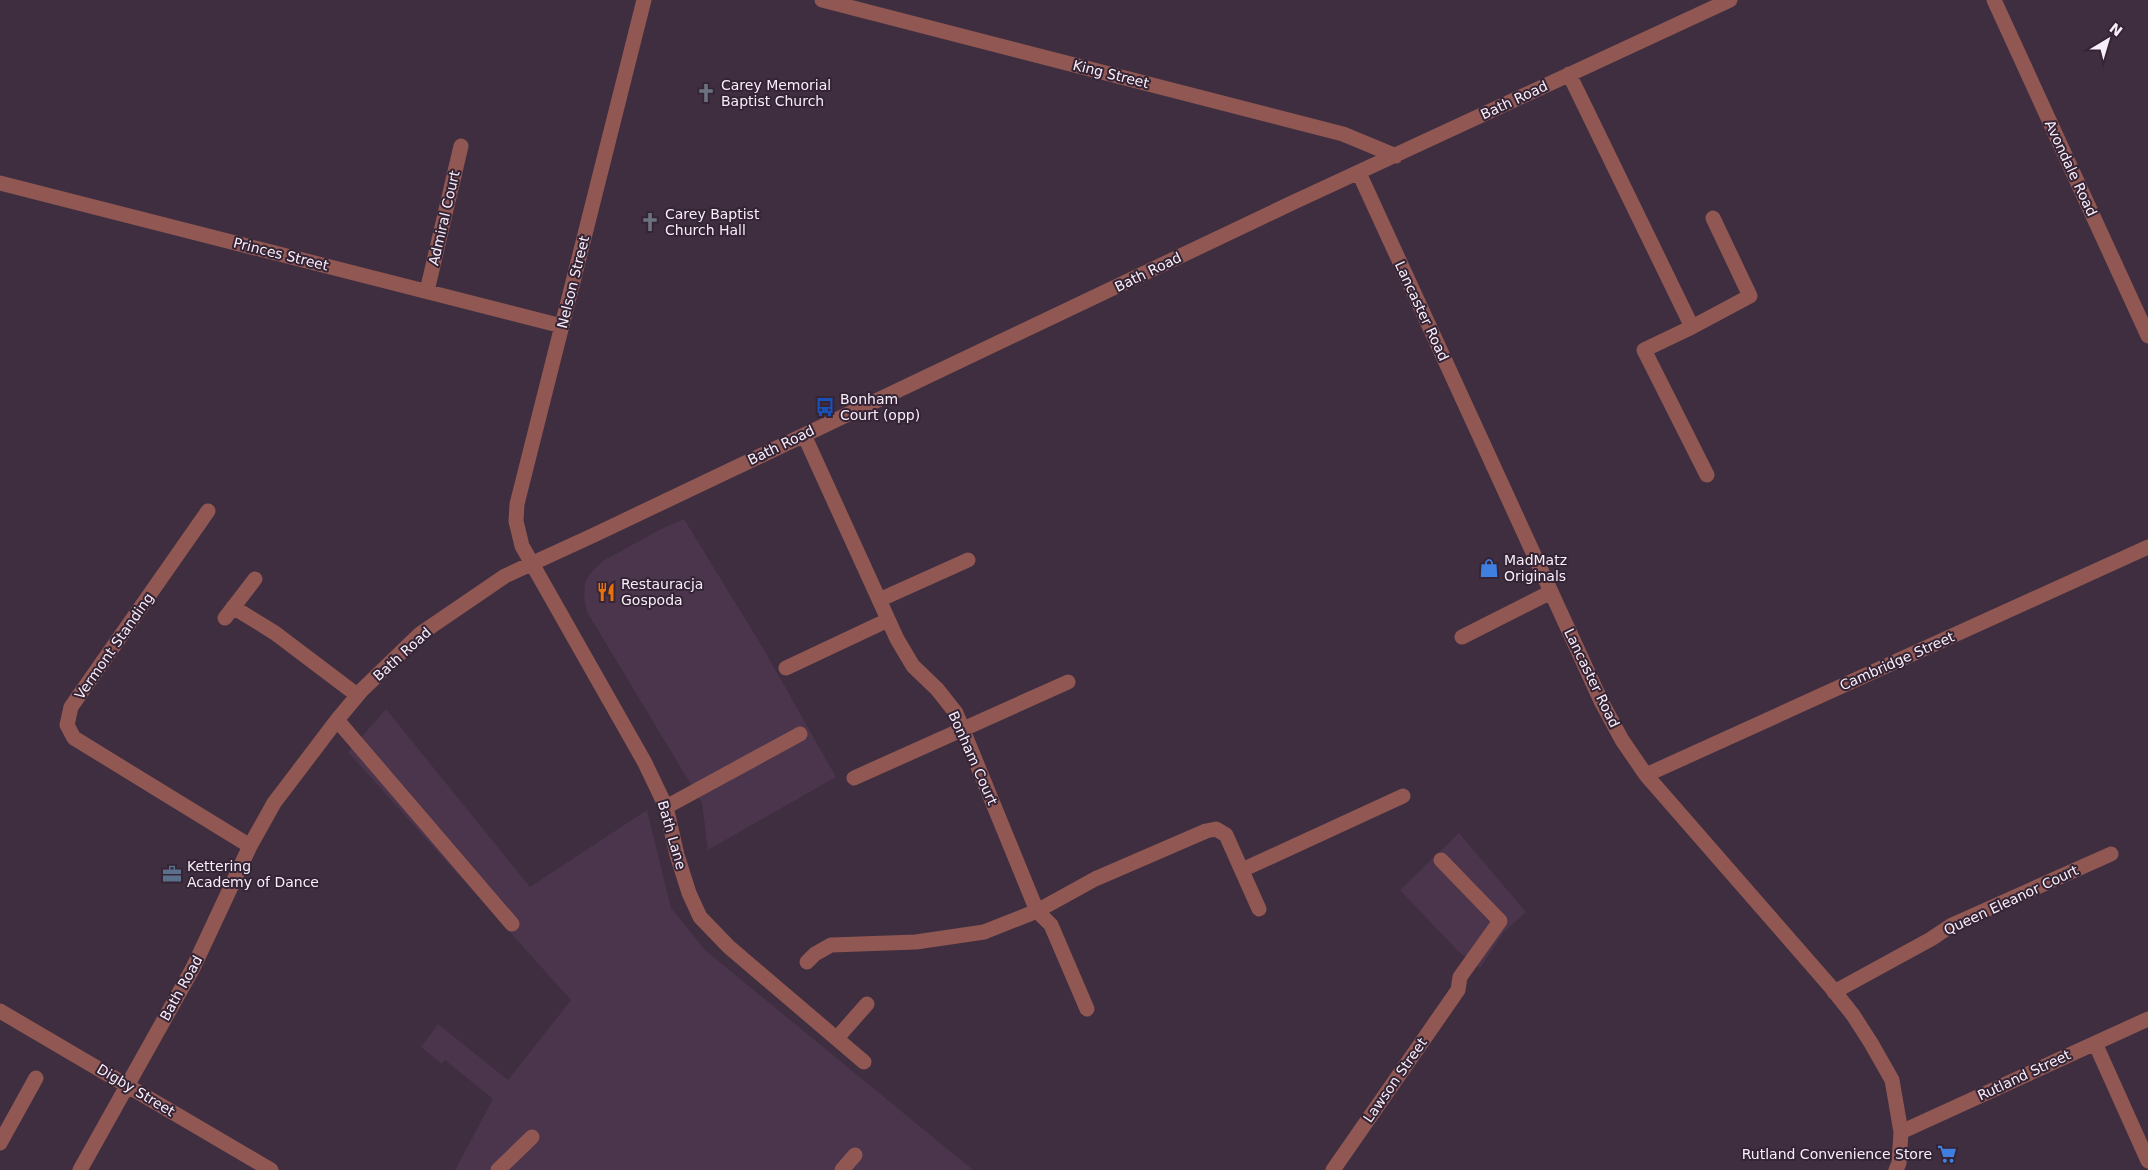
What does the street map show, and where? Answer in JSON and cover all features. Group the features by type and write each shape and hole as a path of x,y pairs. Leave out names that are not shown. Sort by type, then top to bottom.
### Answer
{"street":[{"name":"Nelson Street","path":"532,562 522,546 516,520 517,504 644,0"},
{"name":"King Street","path":"822,0 1344,134 1396,156"},
{"name":"Bath Road","path":"80,1170 193,968 250,846 274,803 358,695 420,634 505,576 532,562 1730,0"},
{"name":"Avondale Road","path":"1994,0 2148,336"},
{"path":"1569,74 1692,327"},
{"name":"Admiral Court","path":"426,291 461,146"},
{"name":"Lancaster Road","path":"1359,173 1602,703 1622,740 1646,775 1834,992 1866,1036 1892,1080 1901,1132 1899,1163 1896,1170"},
{"name":"Princes Street","path":"0,183 562,326"},
{"path":"1707,475 1644,350 1750,296 1713,218"},
{"name":"Bonham Court","path":"804,435 888,620 913,666 937,689 956,713 1037,911 1052,925 1087,1009"},
{"name":"Vermont Standing","path":"208,511 72,706 67,725 74,738 250,846"},
{"name":"Cambridge Street","path":"1646,775 2148,547"},
{"path":"880,600 968,560"},
{"name":"Bath Lane","path":"532,562 645,763 666,807 680,864 689,893 700,917 729,947 864,1062"},
{"path":"255,579 229,613 276,633 358,695"},
{"path":"1462,637 1551,592"},
{"path":"786,668 888,620"},
{"path":"854,778 1068,682"},
{"path":"337,720 512,924"},
{"path":"666,807 800,734"},
{"path":"1242,870 1403,796"},
{"path":"807,962 814,954 831,945 916,942 984,932 1037,911 1095,879 1206,831 1216,829 1226,835 1259,909"},
{"name":"Queen Eleanor Court","path":"1834,992 1931,939 1952,925 2111,854"},
{"name":"Lawson Street","path":"1332,1170 1458,990 1460,977 1500,921 1441,860"},
{"path":"837,1038 867,1004"},
{"name":"Digby Street","path":"0,1011 271,1170"},
{"name":"Rutland Street","path":"1901,1132 2148,1019"},
{"path":"2095,1043 2148,1161"},
{"path":"0,1143 36,1078"},
{"path":"498,1170 532,1137"},
{"path":"842,1170 855,1155"}],"shaded area":[{"path":"684,519 763,648 836,777 708,850 702,803 587,612 584,598 585,582 592,571 603,561 659,530"},
{"path":"386,709 530,887 647,810 671,908 705,950 973,1170 455,1170 493,1099 445,1060 442,1064 421,1047 438,1024 508,1080 571,1000 348,752"},
{"path":"1459,833 1526,912 1504,932 1480,968 1458,951 1400,890"}],"place":[{"name":"Carey Memorial Baptist Church","path":"706,93"},
{"name":"Carey Baptist Church Hall","path":"650,222"},
{"name":"Bonham Court (opp)","path":"825,407"},
{"name":"MadMatz Originals","path":"1489,568"},
{"name":"Restauracja Gospoda","path":"606,592"},
{"name":"Kettering Academy of Dance","path":"172,874"},
{"name":"Rutland Convenience Store","path":"1947,1154"}]}
